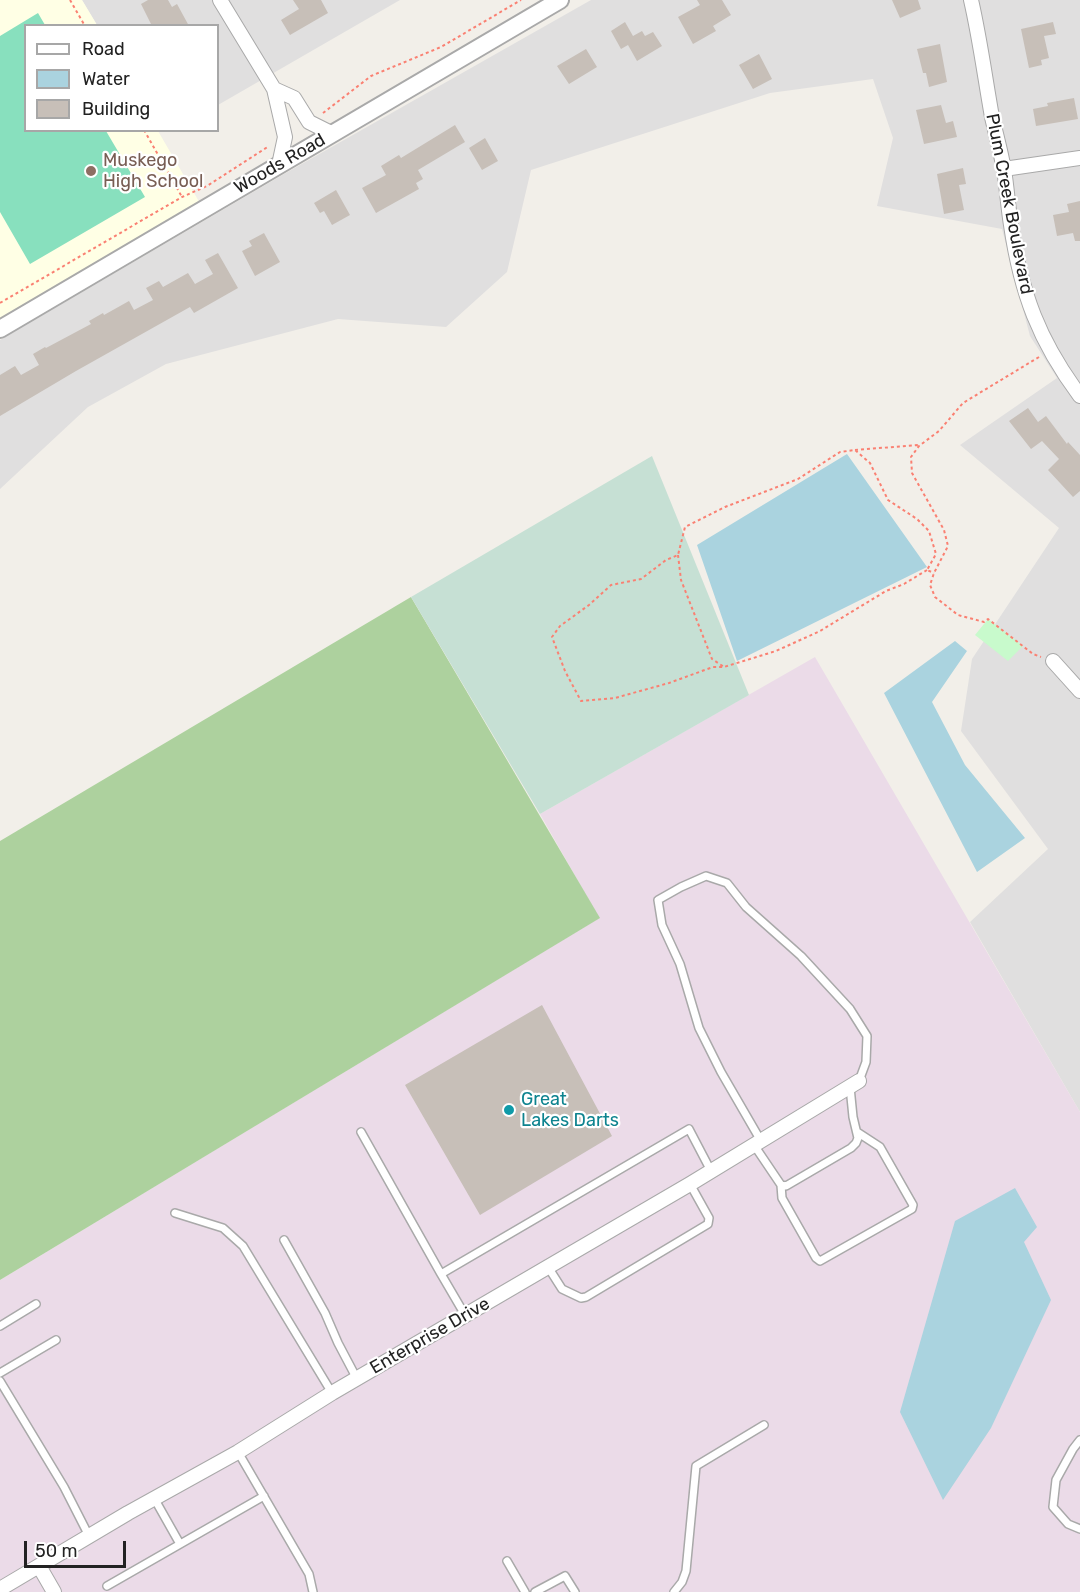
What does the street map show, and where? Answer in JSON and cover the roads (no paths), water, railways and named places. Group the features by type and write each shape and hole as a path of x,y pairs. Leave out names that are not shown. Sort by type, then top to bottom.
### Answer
{"street":[{"path":"219,0 274,88 285,137 279,165"},
{"name":"Woods Road","path":"0,329 560,0"},
{"name":"Plum Creek Boulevard","path":"971,0 1004,169 1011,225 1027,300 1049,351 1080,396"},
{"path":"274,88 294,98 309,122 333,134"},
{"path":"1004,169 1080,158"},
{"path":"1053,661 1080,691"},
{"name":"Enterprise Drive","path":"0,1588 238,1452 357,1378 690,1184 855,1084"},
{"path":"39,1566 54,1592"}],"lane":[{"path":"781,1185 786,1186 856,1143 858,1138 856,1132 853,1117 855,1084 866,1062 867,1036 850,1010 801,956 746,907 727,883 706,876 658,900 662,925 680,964 699,1028 781,1185 782,1198 816,1258 820,1261 912,1209 913,1205 880,1147 856,1132"},
{"path":"441,1274 688,1129 711,1171"},
{"path":"361,1132 465,1316"},
{"path":"548,1266 562,1289 582,1298 616,1280 708,1224 709,1218 690,1184"},
{"path":"176,1213 223,1228 243,1246 332,1393"},
{"path":"284,1240 325,1313 357,1378"},
{"path":"0,1326 36,1304"},
{"path":"0,1372 56,1340"},
{"path":"0,1381 64,1487 90,1536"},
{"path":"674,1592 682,1582 686,1571 696,1466 764,1425"},
{"path":"1080,1440 1056,1480 1053,1506 1068,1524 1080,1529"},
{"path":"238,1452 309,1574 313,1592"},
{"path":"107,1586 264,1496"},
{"path":"154,1498 180,1544"},
{"path":"507,1561 525,1592"},
{"path":"535,1592 565,1576 575,1592"}],"water":[{"path":"847,454 927,567 737,661 697,545"},
{"path":"955,641 967,651 932,702 965,765 1025,838 977,872 884,693"},
{"path":"1015,1188 1037,1227 1024,1242 1051,1300 991,1428 943,1500 900,1412 955,1221"}],"place":[{"name":"Muskego High School","path":"91,171"},
{"name":"Great Lakes Darts","path":"509,1110"}]}
